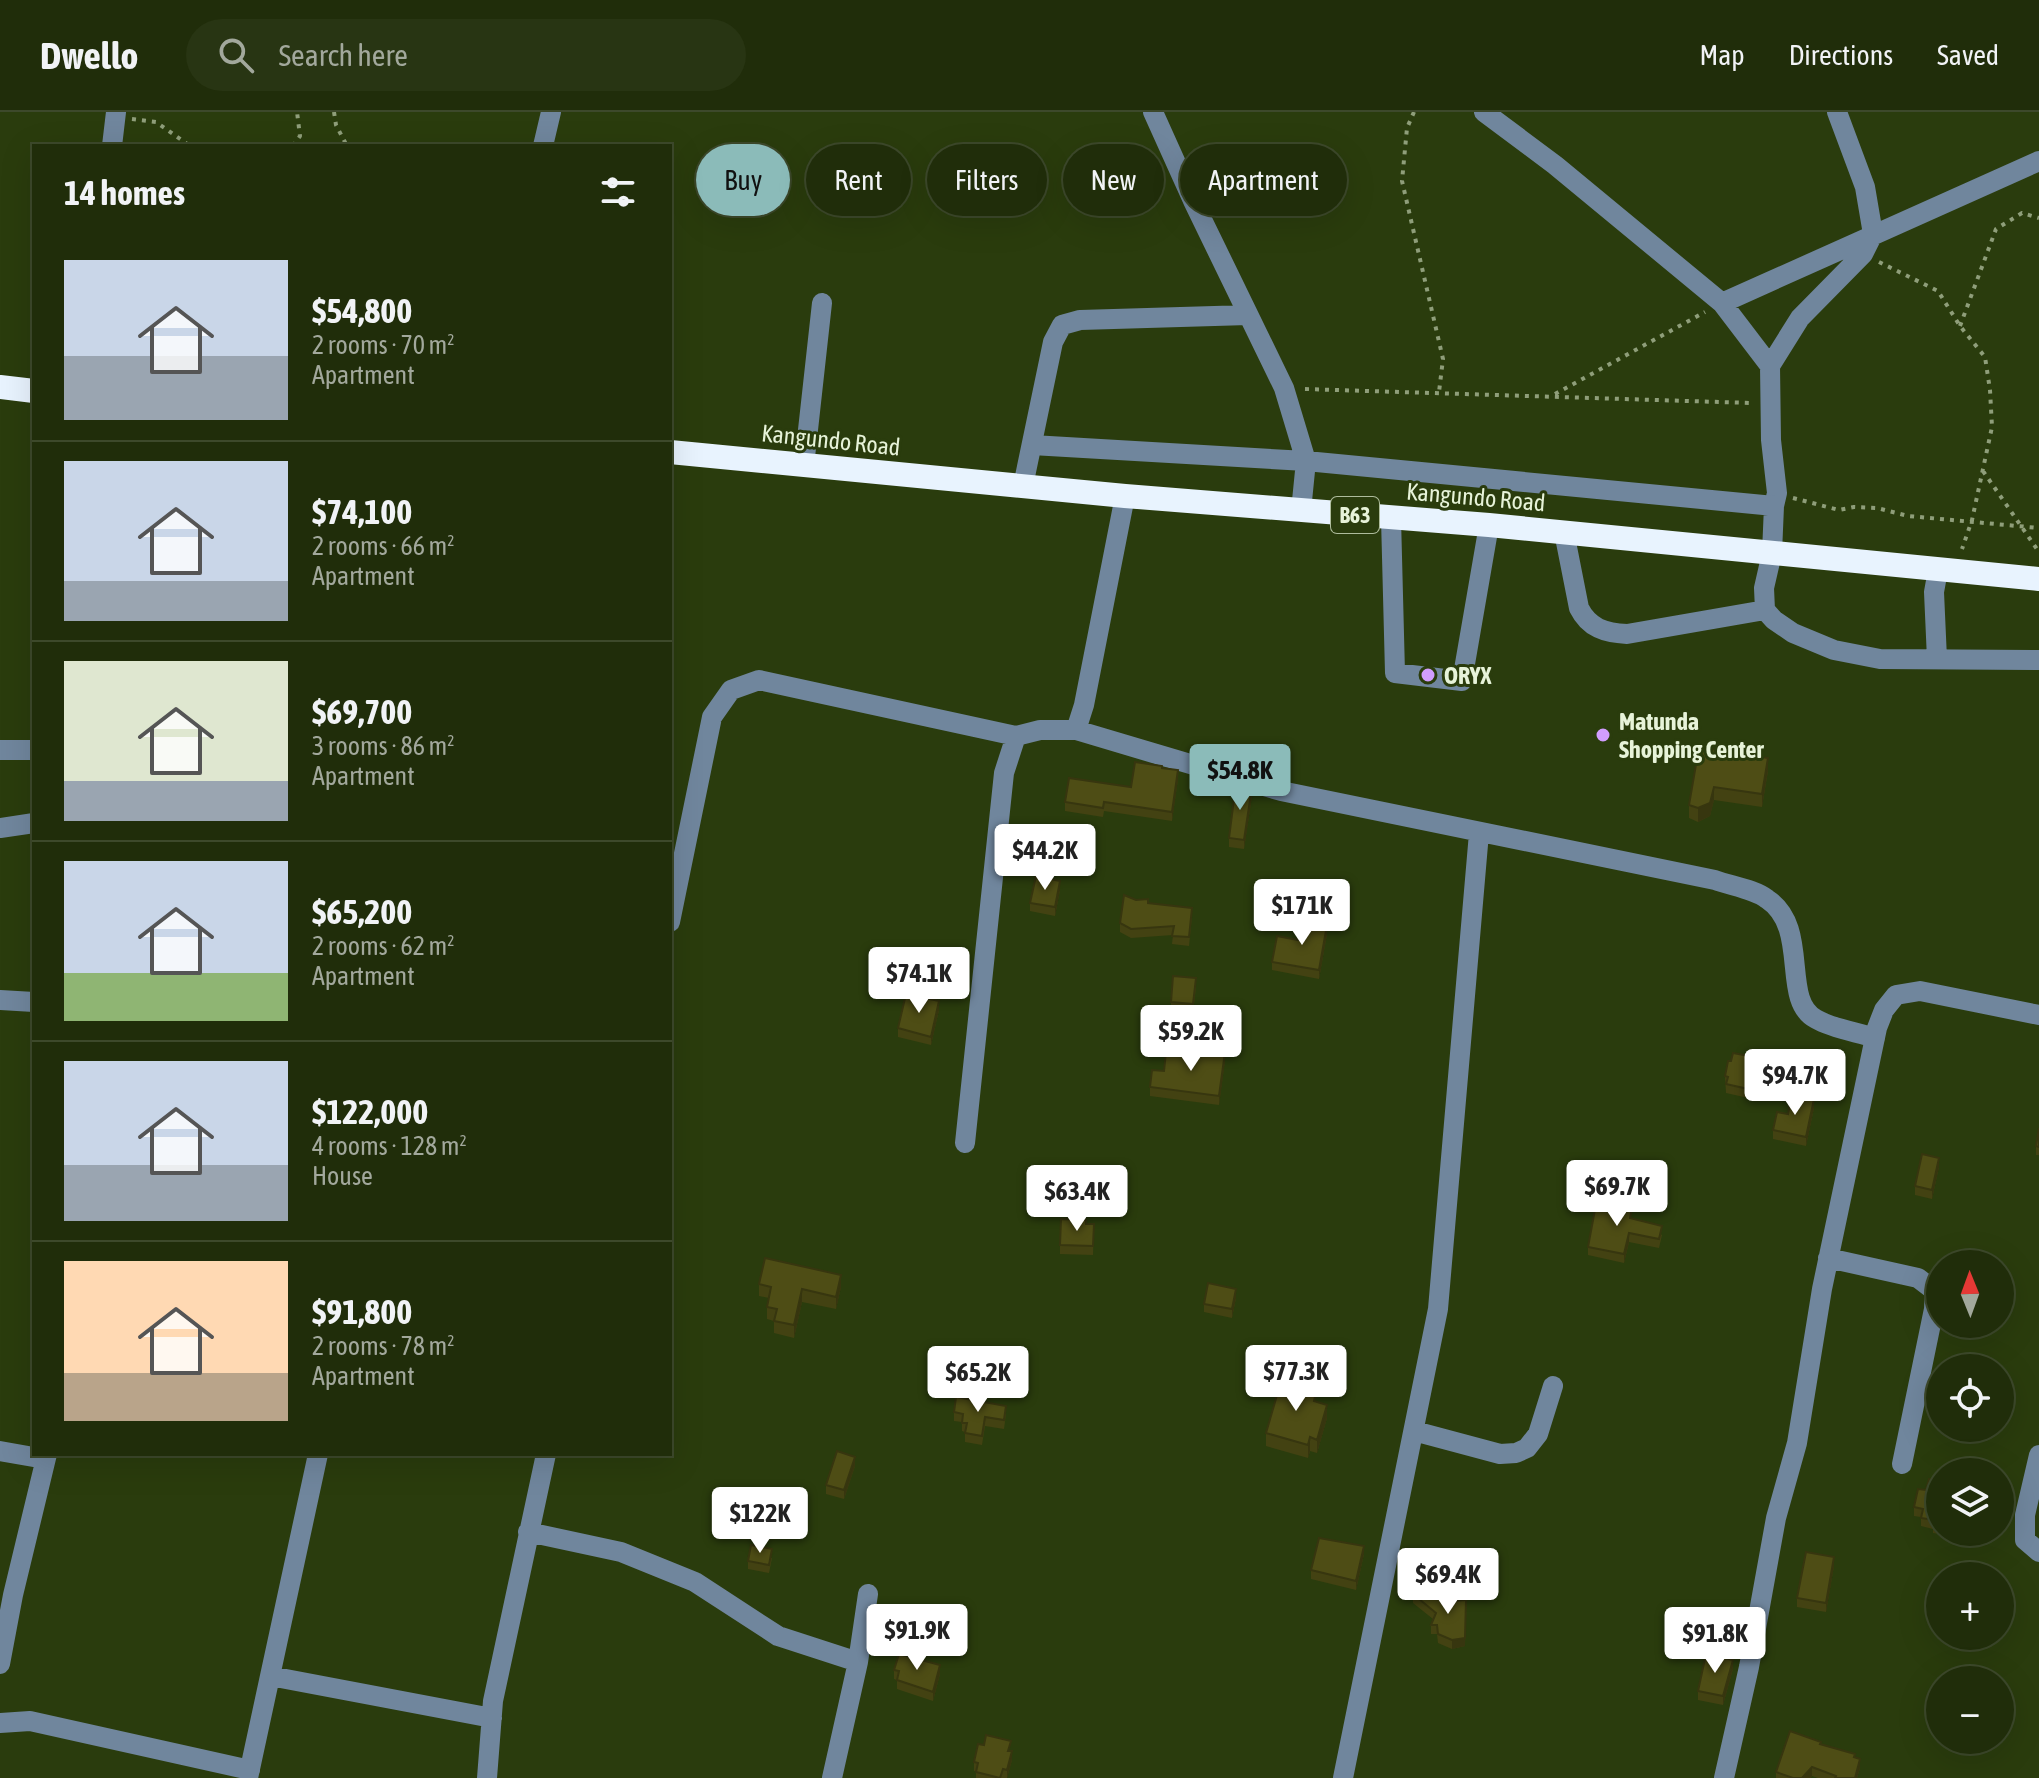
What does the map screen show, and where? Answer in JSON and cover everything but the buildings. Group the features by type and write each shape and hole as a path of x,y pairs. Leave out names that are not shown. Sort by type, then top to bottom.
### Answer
{"highway":[{"path":"0,387 32,391"},
{"name":"Kangundo Road","path":"672,452 1125,496 1489,525 2039,579"}],"street":[{"path":"543,144 551,112"},
{"path":"1153,112 1284,388 1306,461 1301,511"},
{"path":"1484,112 1722,303 1770,366"},
{"path":"1508,112 1526,144"},
{"path":"1837,112 1865,187 1873,234 1863,254 1800,318 1770,366 1777,493 1772,553 1764,588 1765,610 1793,633 1857,656 1880,659 2039,660"},
{"path":"112,144 116,115"},
{"path":"1722,303 2039,161"},
{"path":"804,466 822,303"},
{"path":"1023,486 1053,342 1062,325 1080,320 1248,315"},
{"path":"1032,445 1306,461 1774,506"},
{"path":"1076,730 1084,705 1125,496"},
{"path":"1391,518 1395,673 1462,681 1489,525"},
{"path":"1564,532 1579,608 1584,618 1598,629 1627,634 1765,610"},
{"path":"1937,659 1934,592 1946,570"},
{"path":"672,910 712,717 731,690 759,680 1016,736 1040,730 1076,730 1281,791 1715,880 1767,898 1786,918 1794,944 1795,975 1801,1002 1814,1019 1875,1038"},
{"path":"965,1143 1004,773 1016,736"},
{"path":"0,750 32,750"},
{"path":"0,828 32,823"},
{"path":"1343,1778 1438,1309 1479,833"},
{"path":"1724,1778 1749,1667 1776,1518 1797,1443 1828,1258 1875,1038 1884,1010 1896,995 1920,991 2039,1015"},
{"path":"0,1000 32,1002"},
{"path":"1828,1258 1918,1278 1935,1291 1902,1464"},
{"path":"1414,1431 1500,1454 1516,1453 1527,1448 1538,1434 1553,1386"},
{"path":"0,1451 32,1455"},
{"path":"2039,1455 2025,1515 2025,1540 2039,1552"},
{"path":"0,1723 30,1721 249,1774 318,1456"},
{"path":"489,1777 492,1718 546,1456"},
{"path":"0,1664 46,1457"},
{"path":"528,1532 621,1552 695,1582 778,1636 858,1662"},
{"path":"832,1778 858,1662 868,1594"},
{"path":"270,1676 492,1718"}],"path":[{"path":"294,144 300,136 297,112"},
{"path":"334,112 336,125 346,144"},
{"path":"1414,112 1407,128 1402,181 1443,359 1439,392"},
{"path":"116,115 156,122 187,144"},
{"path":"1960,326 1996,229 2022,213 2039,218"},
{"path":"1863,254 1938,291 1985,357 1992,427 1972,520 1946,570"},
{"path":"1553,395 1722,303"},
{"path":"1284,388 1770,404"},
{"path":"1982,469 2039,552"},
{"path":"1819,505 1839,510 1877,508 1908,516 2039,528"}],"place":[{"name":"ORYX","path":"1428,675"},
{"name":"Matunda Shopping Center","path":"1603,735"}]}
